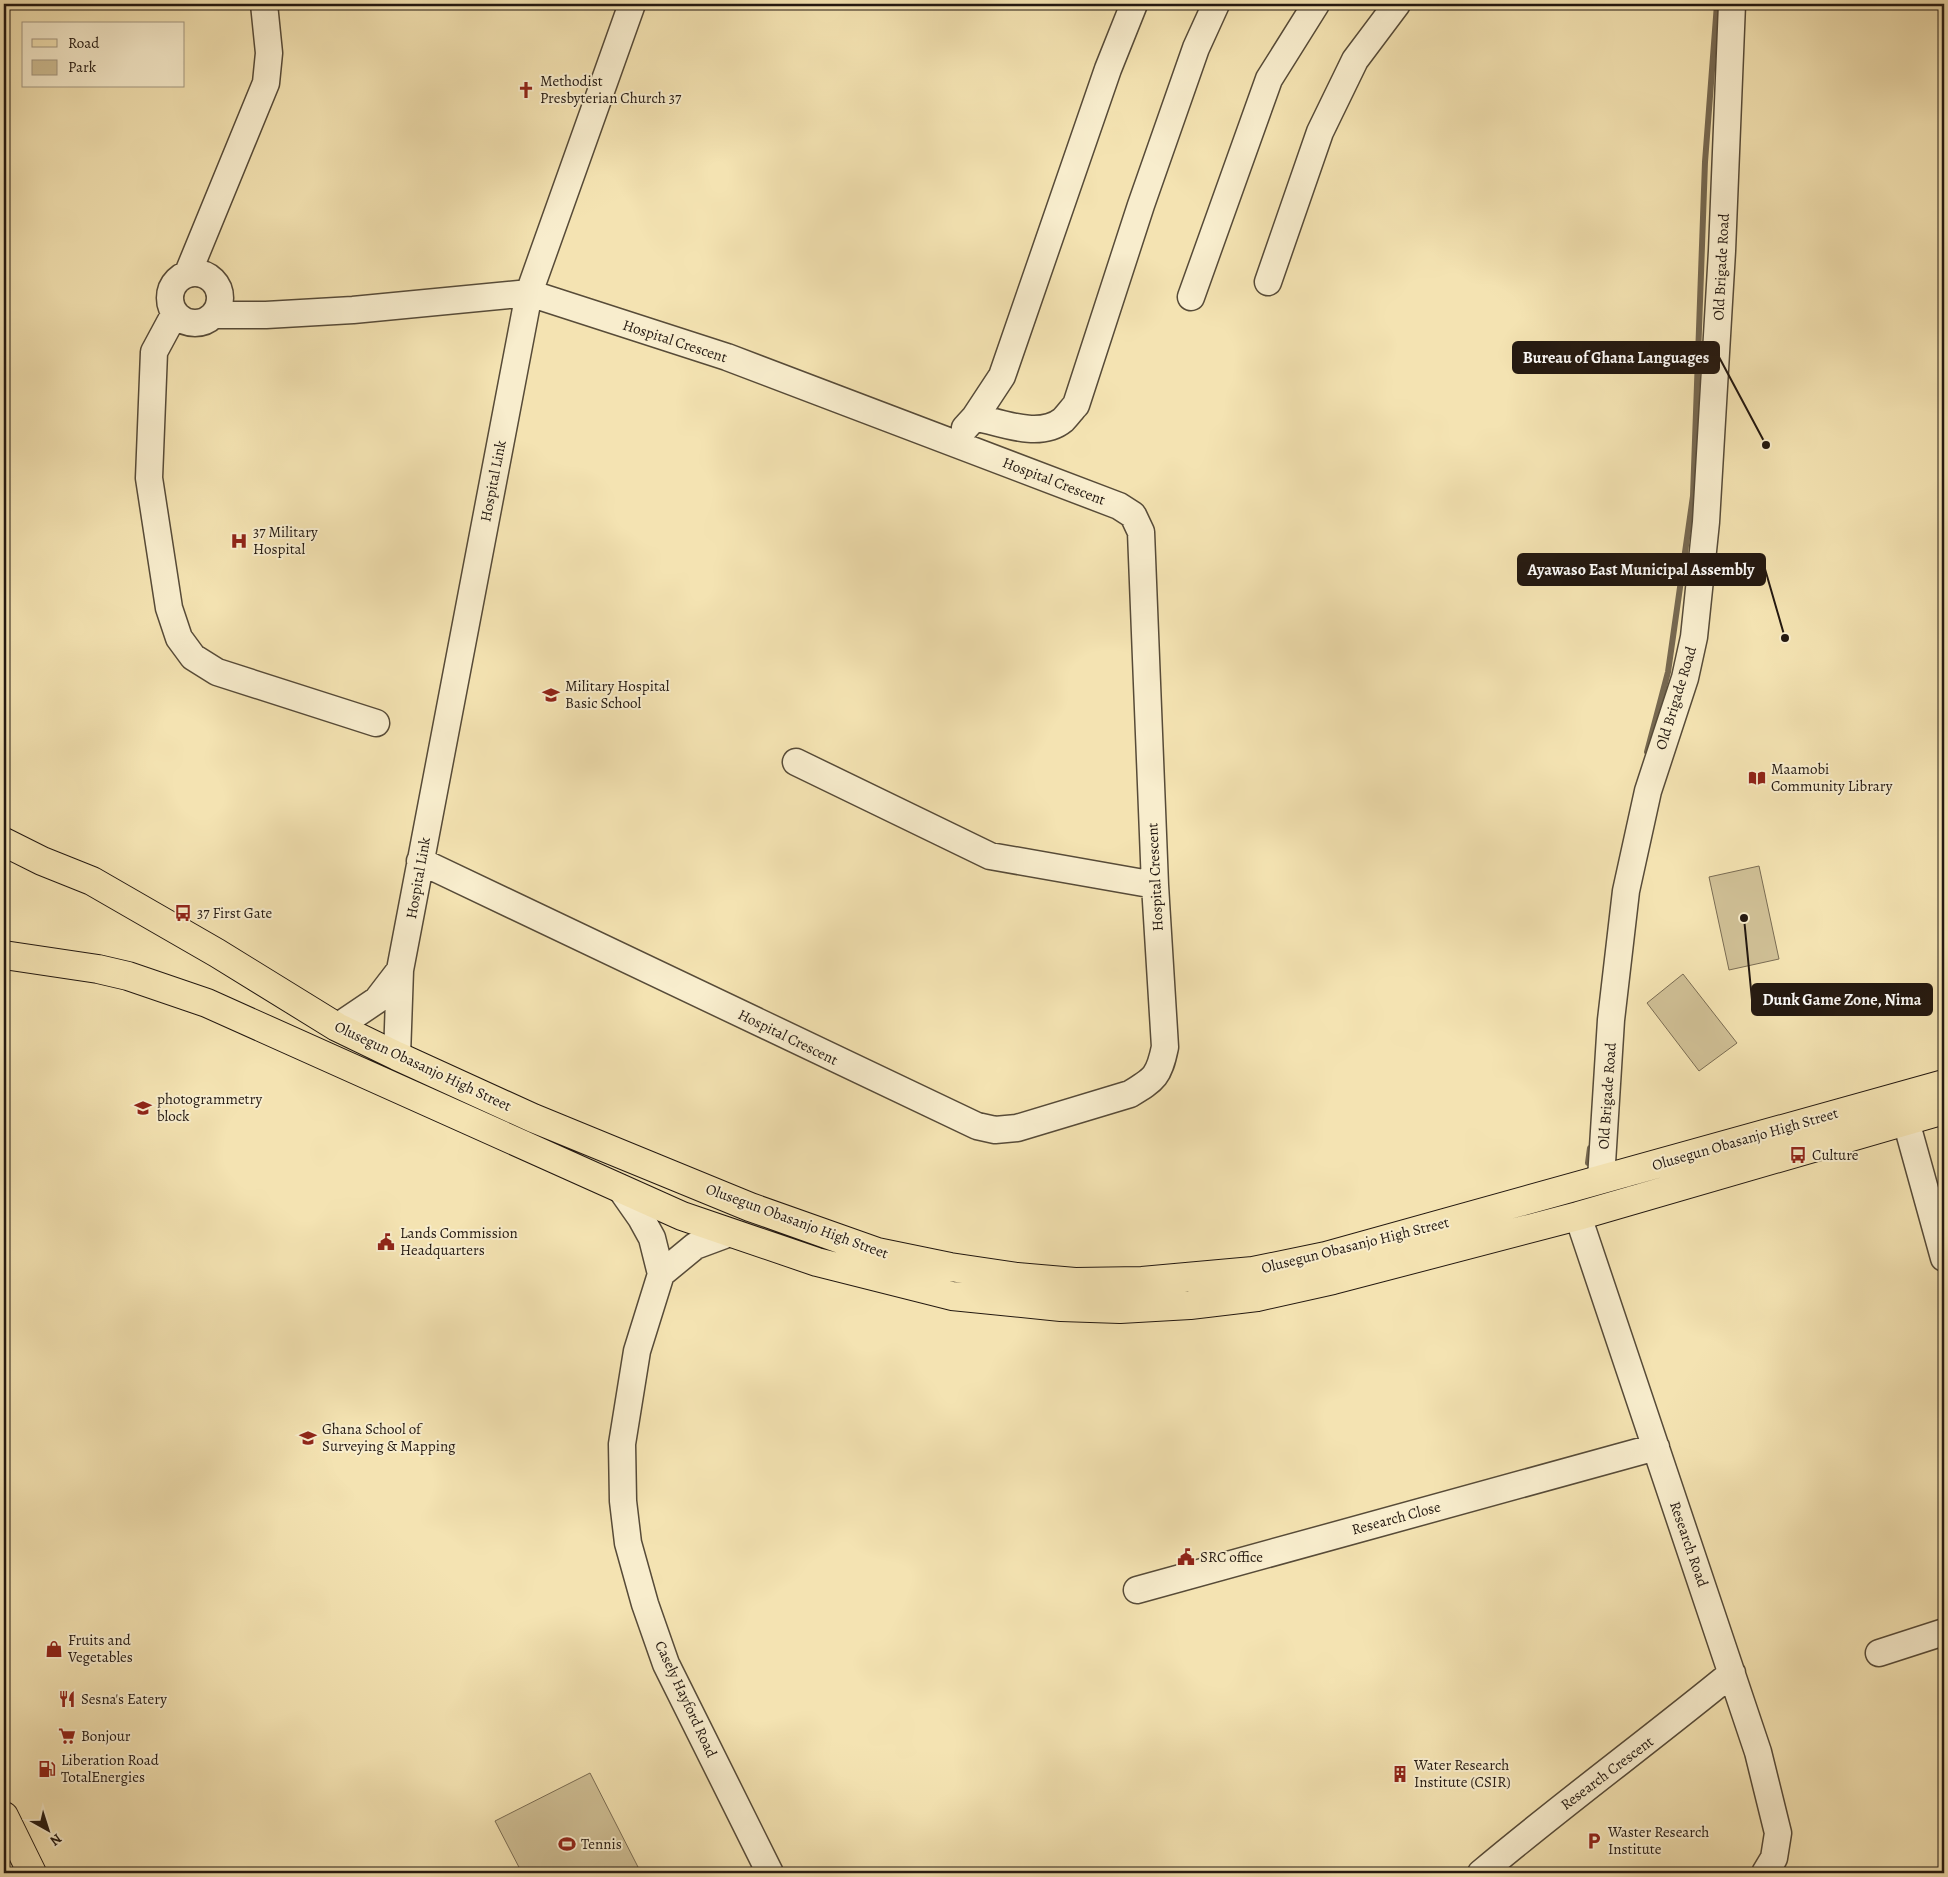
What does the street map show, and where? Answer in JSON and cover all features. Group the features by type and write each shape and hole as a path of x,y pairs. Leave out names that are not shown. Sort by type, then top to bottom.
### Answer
{"main road":[{"name":"Olusegun Obasanjo High Street","path":"4,842 42,861 92,881 217,953 337,1027 533,1118 750,1207 877,1252 950,1267 1017,1277 1075,1282 1132,1281 1253,1271 1326,1256 1944,1084"},
{"name":"Olusegun Obasanjo High Street","path":"4,955 98,969 128,976 207,1003 682,1216 817,1262 952,1296 1061,1307 1120,1309 1190,1305 1257,1297 1333,1280 1578,1216 1944,1110"},
{"path":"4,1816 32,1873"}],"street":[{"path":"188,273 204,274 217,284 220,300 214,314 205,321 194,323 183,320 175,313 170,298 171,290 175,282 188,273 266,83 269,53 264,4"},
{"name":"Hospital Link","path":"397,1056 400,970 529,293 632,4"},
{"path":"952,442 975,417 1002,376 1108,69 1134,4"},
{"path":"975,417 1036,430 1051,427 1063,420 1076,405 1141,205 1196,48 1216,4"},
{"path":"1191,297 1269,79 1316,4"},
{"path":"1268,282 1324,124 1355,60 1397,4"},
{"name":"Old Brigade Road","path":"1601,1179 1611,1020 1626,891 1648,791 1685,678 1694,637 1709,474 1722,251 1732,4"},
{"path":"214,314 266,315 353,310 529,293"},
{"name":"Hospital Crescent","path":"420,861 965,1121 995,1130 1017,1128 1130,1094 1146,1085 1160,1070 1165,1047 1155,885 1141,532 1133,515 1118,506 727,357 529,293"},
{"path":"175,313 154,352 149,478 169,608 179,638 193,657 217,672 376,723"},
{"path":"796,762 990,856 1155,885"},
{"name":"Hospital Link","path":"337,1027 377,1000 400,970"},
{"path":"1906,1121 1944,1258"},
{"path":"620,1188 641,1218 652,1238 661,1274 695,1246 730,1232"},
{"name":"Research Road","path":"1578,1216 1758,1752 1778,1833 1774,1858 1765,1873"},
{"name":"Casely Hayford Road","path":"661,1274 636,1351 622,1444 623,1501 628,1543 645,1604 666,1664 770,1873"},
{"name":"Research Close","path":"1137,1590 1656,1447"},
{"path":"1879,1653 1944,1632"},
{"name":"Research Crescent","path":"1481,1873 1658,1734 1732,1673"}],"green space":[{"path":"1759,866 1779,959 1729,970 1709,877"},
{"path":"1683,974 1737,1043 1699,1071 1647,1003"},
{"name":"Tennis","path":"590,1773 638,1867 626,1873 522,1873 495,1821"}],"waterway":[{"path":"1647,752 1668,672 1693,496 1705,162 1717,4"},
{"path":"1588,1163 1590,1148"}],"place":[{"name":"Methodist Presbyterian Church 37","path":"526,90"},
{"name":"Bureau of Ghana Languages","path":"1766,445"},
{"name":"37 Military Hospital","path":"239,541"},
{"name":"Ayawaso East Municipal Assembly","path":"1785,638"},
{"name":"Military Hospital Basic School","path":"551,695"},
{"name":"Maamobi Community Library","path":"1757,778"},
{"name":"37 First Gate","path":"183,913"},
{"name":"Dunk Game Zone, Nima","path":"1744,918"},
{"name":"photogrammetry block","path":"143,1108"},
{"name":"Culture","path":"1798,1155"},
{"name":"Lands Commission Headquarters","path":"386,1242"},
{"name":"Ghana School of Surveying & Mapping","path":"308,1438"},
{"name":"SRC office","path":"1186,1557"},
{"name":"Fruits and Vegetables","path":"54,1649"},
{"name":"Sesna's Eatery","path":"67,1699"},
{"name":"Bonjour","path":"67,1736"},
{"name":"Liberation Road TotalEnergies","path":"47,1769"},
{"name":"Water Research Institute (CSIR)","path":"1400,1774"},
{"name":"Waster Research Institute","path":"1594,1841"},
{"name":"Tennis","path":"567,1844"}]}
